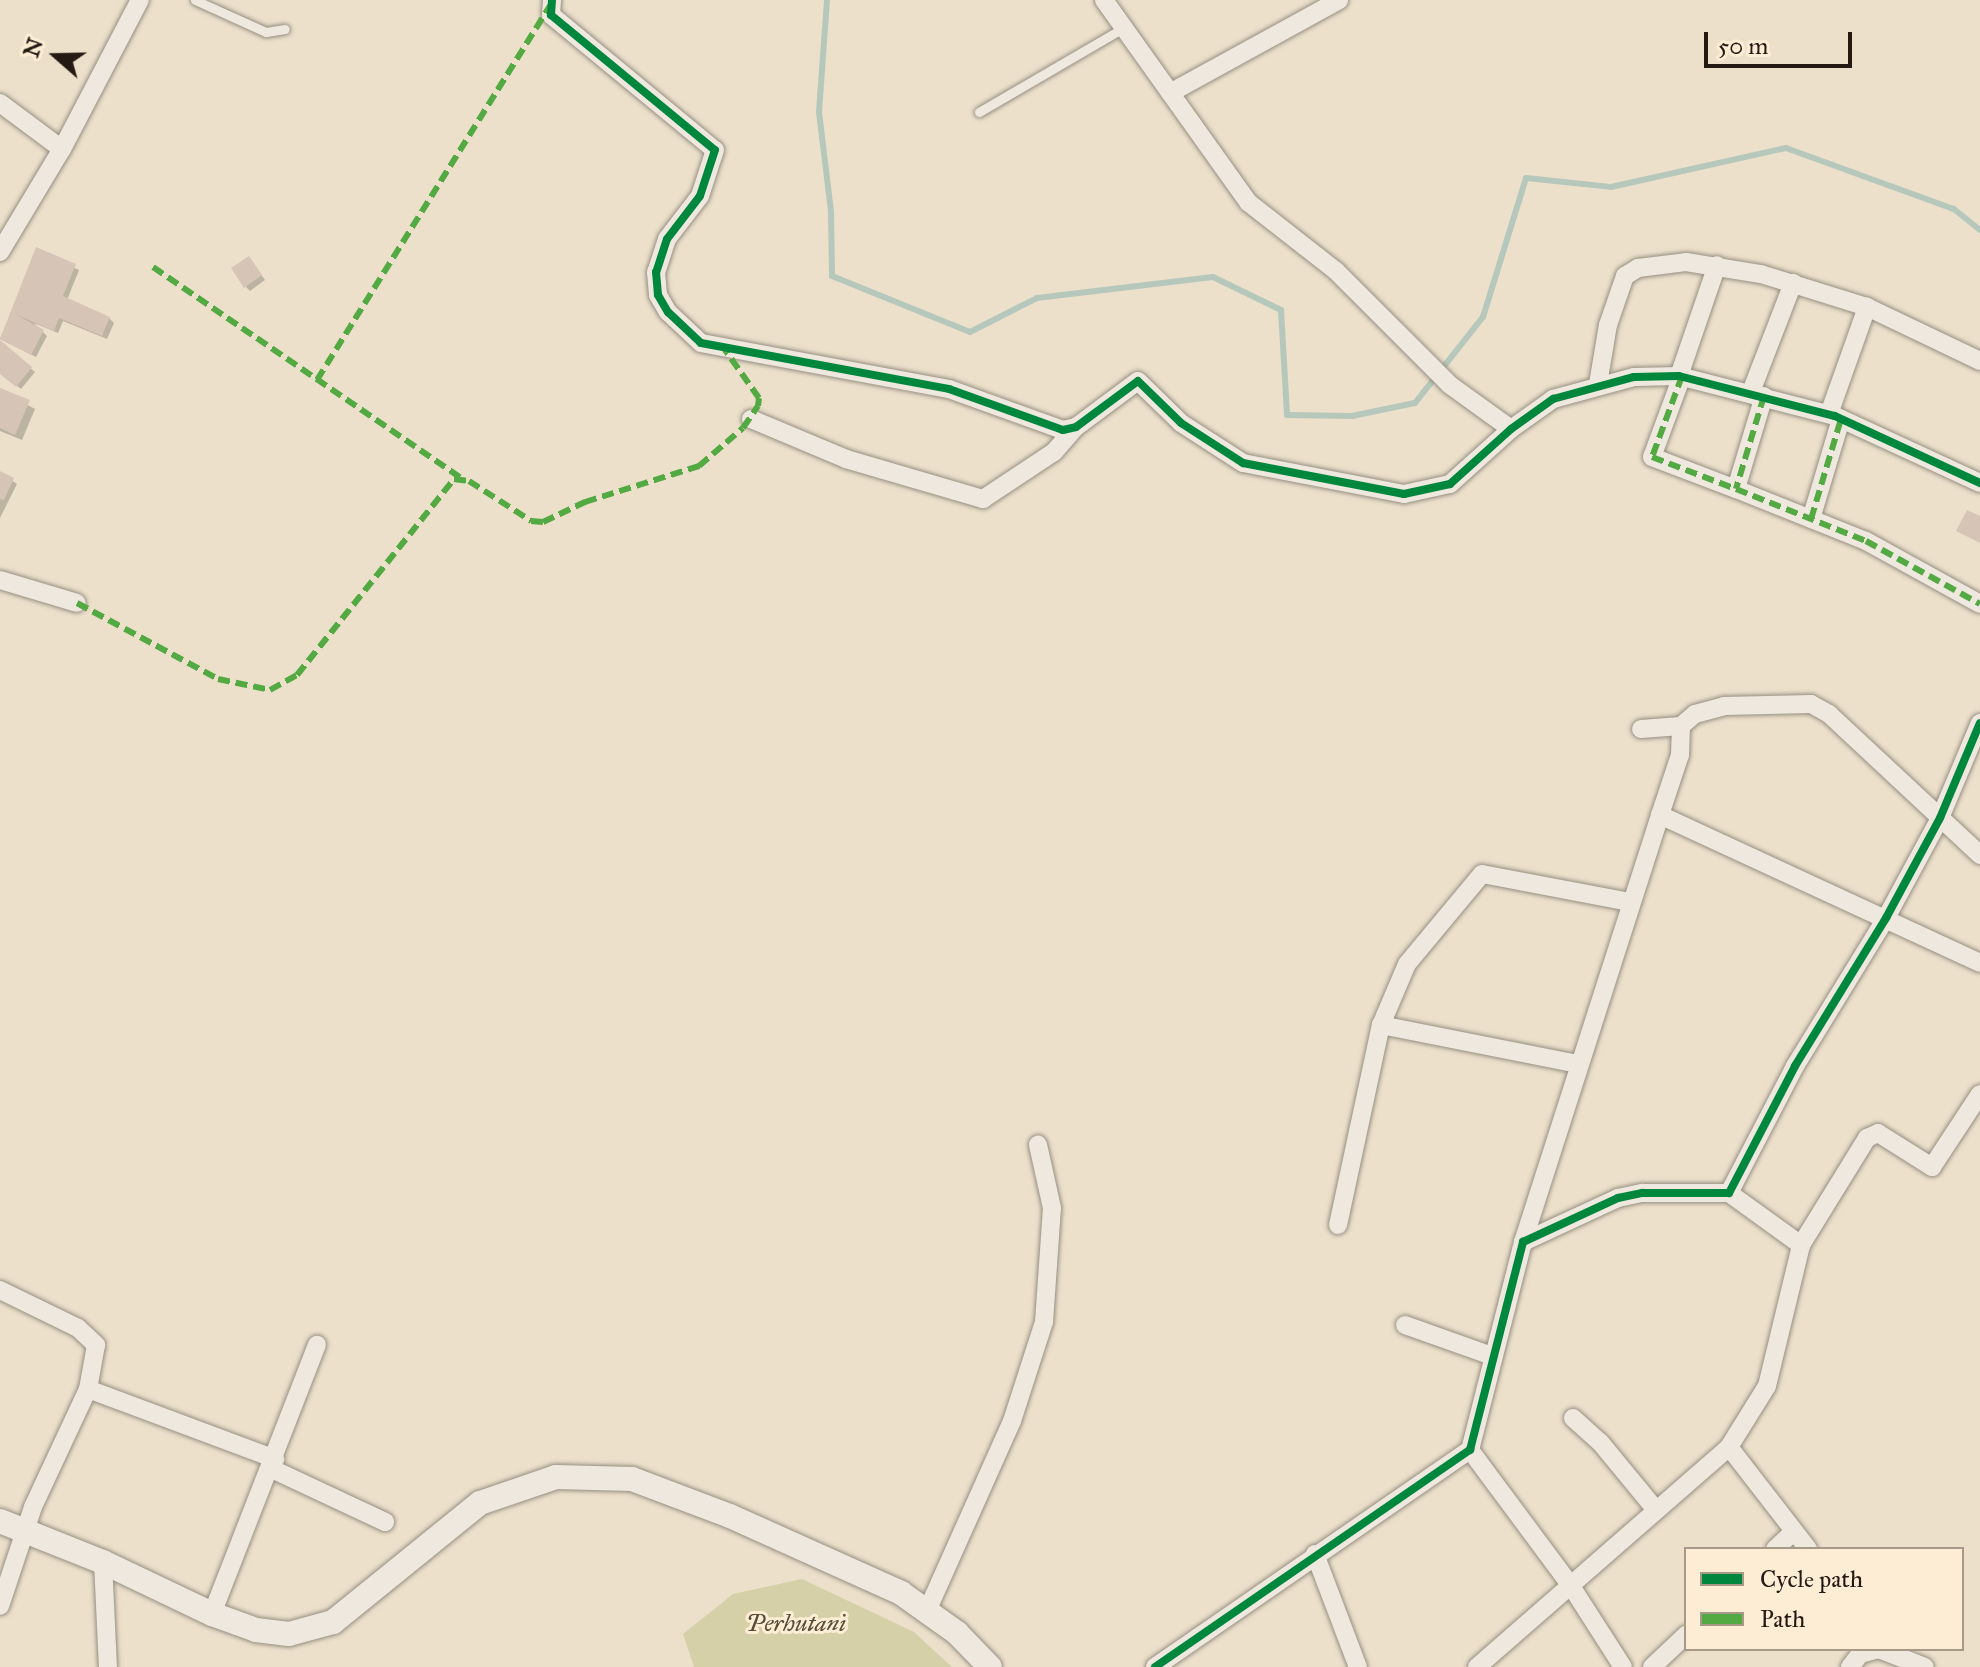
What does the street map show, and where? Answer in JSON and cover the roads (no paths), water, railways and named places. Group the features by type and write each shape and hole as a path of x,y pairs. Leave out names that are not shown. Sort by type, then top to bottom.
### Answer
{"street":[{"path":"0,252 62,149 140,0"},
{"path":"552,0 551,15 715,150 700,196 667,239 657,264 658,295 684,331 701,343 725,350 949,389 1063,430 1076,427"},
{"path":"1104,0 1249,203 1336,271 1430,361 1450,385 1511,429"},
{"path":"1170,93 1339,0"},
{"path":"0,103 62,149"},
{"path":"1598,384 1608,325 1625,276 1638,268 1686,262 1717,265 1793,283 1867,307 1980,361"},
{"path":"1717,265 1652,457 1866,541 1980,604"},
{"path":"1736,489 1757,394 1793,283"},
{"path":"1811,519 1835,416 1867,307"},
{"path":"751,419 846,459 983,499 1054,452 1076,427 1138,381 1181,423 1243,463 1404,494 1440,490 1511,429 1553,399 1598,384 1680,376 1835,416 1980,483"},
{"path":"0,580 77,603"},
{"path":"1641,729 1681,726 1695,714 1724,706 1811,704 1829,714 1980,855"},
{"path":"1729,1193 1795,1066 1886,918 1940,818 1980,723"},
{"path":"1155,1667 1470,1450 1523,1242 1630,902 1680,755 1681,726"},
{"path":"1660,815 1980,963"},
{"path":"1338,1225 1381,1025 1407,964 1482,874 1630,902"},
{"path":"1381,1025 1578,1064"},
{"path":"1477,1667 1729,1447 1767,1386 1801,1245 1872,1134 1932,1167 1980,1094"},
{"path":"927,1611 1012,1421 1044,1322 1052,1208 1038,1145"},
{"path":"1523,1242 1618,1198 1653,1192 1729,1193 1801,1245"},
{"path":"0,1290 91,1337 96,1345 88,1389 25,1529 0,1606"},
{"path":"1405,1325 1492,1356"},
{"path":"212,1614 274,1464 317,1345"},
{"path":"88,1389 274,1464 385,1522"},
{"path":"1573,1418 1600,1442 1656,1510"},
{"path":"1729,1447 1806,1547"},
{"path":"1470,1450 1571,1586 1623,1667"},
{"path":"0,1521 103,1562 212,1614 256,1630 289,1634 321,1627 480,1503 536,1481 594,1475 643,1482 730,1516 901,1593 927,1611 990,1667"},
{"path":"1777,1547 1794,1531"},
{"path":"1315,1554 1358,1667"},
{"path":"103,1562 108,1667"},
{"path":"1652,1667 1684,1637"},
{"path":"1850,1667 1860,1654 1871,1651"},
{"path":"1884,1651 1925,1667"}],"lane":[{"path":"195,0 266,32 285,29"},
{"path":"979,112 1125,27"}],"waterway":[{"path":"827,0 819,112 831,211 832,276 970,332 1037,298 1213,277 1281,310 1287,415 1352,416 1415,403 1483,317 1526,178 1611,187 1786,148 1954,209 1980,230"}],"park label":[{"name":"Perhutani","path":"796,1624"}]}
